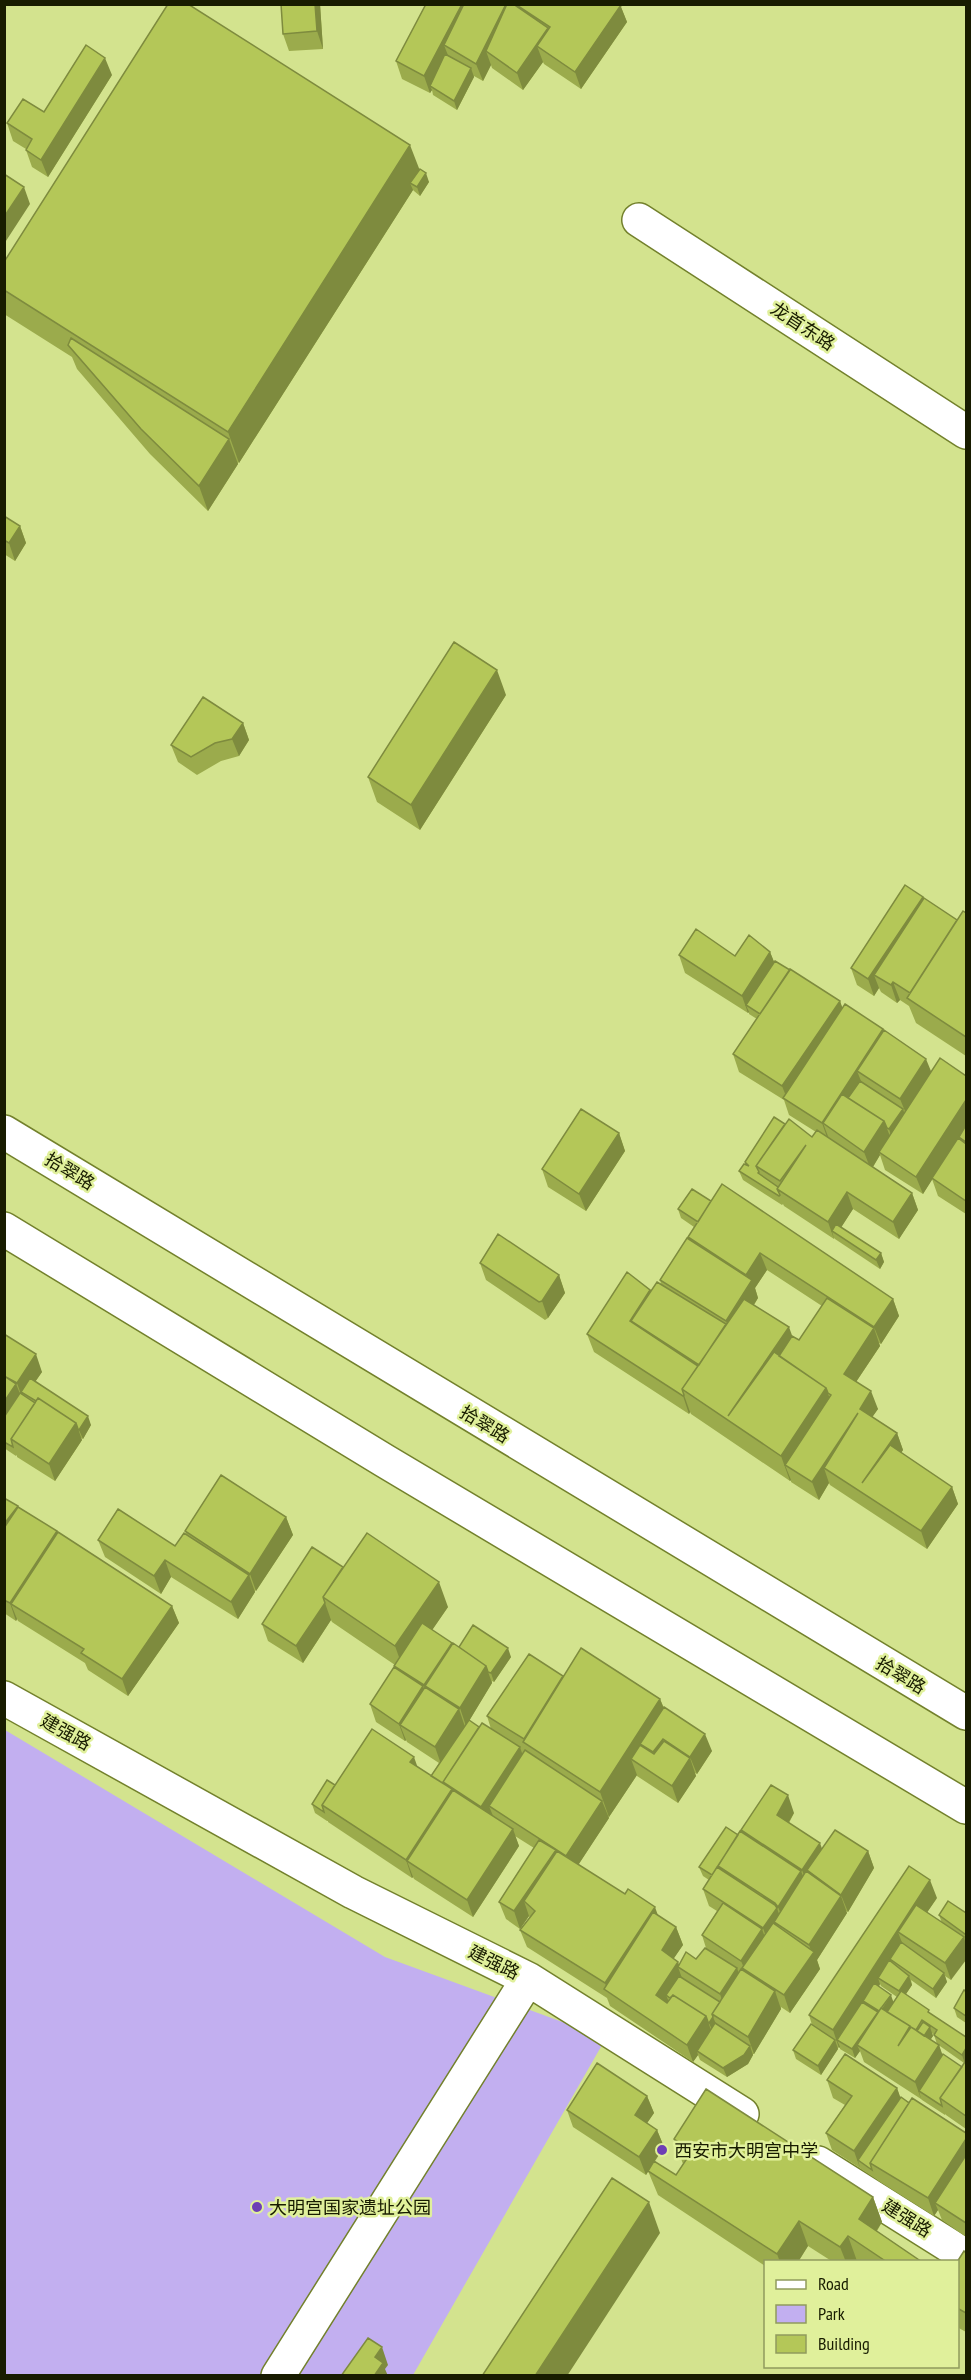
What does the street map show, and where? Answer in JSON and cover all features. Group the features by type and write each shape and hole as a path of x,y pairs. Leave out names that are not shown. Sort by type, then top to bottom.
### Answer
{"main road":[{"name":"龙首东路","path":"639,220 966,432"},
{"name":"拾翠路","path":"4,1132 966,1713"},
{"path":"4,1229 395,1468 966,1807"},
{"name":"建强路","path":"4,1698 353,1892 528,1980 767,2130"},
{"path":"278,2376 528,1980"},
{"name":"建强路","path":"797,2149 966,2256"}],"green space":[{"name":"大明宫国家遗址公园","path":"5,1730 385,1957 606,2038 413,2375 5,2376"}],"building":[{"path":"168,4 188,4 410,145 228,432 4,290 4,262"},
{"path":"281,4 315,4 317,31 283,34"},
{"path":"426,4 462,4 424,76 396,61"},
{"path":"464,4 506,4 476,64 444,45"},
{"path":"507,4 513,4 548,28 517,73 486,51"},
{"path":"519,4 621,5 575,72 537,46 550,27 518,6"},
{"path":"86,45 105,58 41,160 26,150 32,139 7,123 23,99 44,112"},
{"path":"445,54 471,68 454,101 430,86"},
{"path":"420,169 426,173 417,187 410,183"},
{"path":"4,174 24,187 4,217"},
{"path":"71,338 229,439 199,486 141,429 68,345"},
{"path":"4,516 20,526 9,543 4,540"},
{"path":"454,642 497,670 411,805 368,777"},
{"path":"203,697 243,723 232,739 215,743 191,757 171,745"},
{"path":"905,885 923,897 868,979 851,968"},
{"path":"924,898 957,920 910,993 893,982 891,985 874,975"},
{"path":"963,911 966,913 966,1037 907,998"},
{"path":"696,929 735,956 749,935 770,952 742,996 679,955"},
{"path":"775,961 790,970 760,1014 746,1005"},
{"path":"790,969 840,1001 782,1086 733,1054"},
{"path":"845,1004 883,1029 822,1123 783,1098"},
{"path":"884,1030 926,1059 900,1099 857,1071"},
{"path":"940,1058 966,1076 966,1100 916,1177 879,1152"},
{"path":"860,1081 903,1109 889,1129 884,1121 848,1098"},
{"path":"842,1094 884,1121 864,1152 823,1123"},
{"path":"581,1109 619,1133 579,1194 542,1169"},
{"path":"774,1117 785,1124 756,1166 758,1173 778,1187 779,1196 739,1171 744,1164 749,1166 745,1162"},
{"path":"789,1119 812,1137 817,1130 912,1193 893,1222 847,1192 828,1222 777,1189 806,1145 780,1181 756,1166"},
{"path":"966,1125 966,1142 959,1137"},
{"path":"958,1138 966,1144 966,1201 932,1178"},
{"path":"722,1184 893,1299 874,1327 760,1253 746,1275 688,1237"},
{"path":"692,1189 711,1201 698,1222 678,1209"},
{"path":"836,1224 881,1253 876,1260 832,1231"},
{"path":"498,1234 559,1275 542,1301 539,1302 480,1263"},
{"path":"687,1238 752,1280 726,1321 660,1280"},
{"path":"627,1272 650,1290 630,1321 698,1366 682,1389 683,1396 587,1334"},
{"path":"657,1282 726,1324 699,1365 631,1321"},
{"path":"827,1298 874,1328 844,1374 871,1391 860,1409 897,1433 862,1483 890,1445 952,1487 921,1531 824,1468 858,1413 812,1482 785,1465 831,1395 826,1388 779,1356 792,1336 799,1340"},
{"path":"744,1299 789,1327 728,1416 774,1352 826,1388 781,1456 682,1389"},
{"path":"4,1334 36,1354 17,1383 4,1376"},
{"path":"4,1376 16,1384 4,1402"},
{"path":"30,1378 88,1416 79,1430 76,1423 38,1398 36,1401 21,1392"},
{"path":"20,1393 35,1403 11,1439 13,1447 4,1442 4,1417"},
{"path":"38,1398 76,1423 49,1464 11,1439"},
{"path":"221,1475 286,1517 250,1574 185,1531"},
{"path":"4,1498 18,1506 4,1524"},
{"path":"18,1507 57,1531 10,1603 4,1600 4,1528"},
{"path":"118,1509 175,1546 184,1533 249,1575 231,1602 165,1560 154,1576 98,1540"},
{"path":"58,1532 172,1606 122,1679 81,1653 84,1649 11,1604"},
{"path":"367,1533 439,1582 395,1646 323,1597"},
{"path":"312,1547 343,1567 323,1597 325,1603 296,1646 262,1624"},
{"path":"422,1623 452,1643 424,1685 394,1666"},
{"path":"473,1625 508,1648 491,1673 488,1672 486,1666 459,1647"},
{"path":"453,1643 486,1666 460,1708 425,1686"},
{"path":"581,1648 660,1699 600,1792 523,1742"},
{"path":"529,1654 563,1676 524,1739 487,1716"},
{"path":"394,1667 423,1686 399,1724 370,1704"},
{"path":"425,1687 459,1709 435,1747 400,1725"},
{"path":"664,1707 705,1734 690,1757 663,1739 653,1752 640,1744"},
{"path":"469,1720 479,1727 443,1782 444,1784 431,1776"},
{"path":"482,1723 520,1747 481,1807 443,1782"},
{"path":"372,1729 414,1757 410,1762 452,1789 406,1860 322,1805"},
{"path":"664,1741 690,1758 672,1786 631,1759 640,1745 654,1754"},
{"path":"525,1750 602,1801 566,1856 489,1806"},
{"path":"327,1780 335,1785 322,1805 324,1812 312,1804"},
{"path":"771,1785 788,1795 777,1815 820,1843 802,1870 741,1830"},
{"path":"453,1790 513,1829 467,1900 407,1861"},
{"path":"726,1827 738,1835 712,1875 699,1867"},
{"path":"835,1830 868,1851 841,1895 807,1870"},
{"path":"740,1831 801,1871 778,1907 718,1866"},
{"path":"539,1840 556,1850 514,1911 499,1902"},
{"path":"557,1851 625,1894 628,1889 655,1907 605,1983 520,1930 535,1911 524,1901"},
{"path":"909,1866 930,1880 833,2030 809,2015"},
{"path":"717,1867 775,1905 777,1908 763,1928 703,1889"},
{"path":"806,1871 841,1896 809,1945 774,1922"},
{"path":"948,1901 966,1913 965,1934 939,1915"},
{"path":"723,1903 762,1929 741,1961 702,1935"},
{"path":"916,1905 964,1937 945,1963 898,1932"},
{"path":"653,1912 676,1927 662,1950 678,1962 656,1995 667,2003 673,1995 706,2016 687,2045 604,1989"},
{"path":"773,1923 814,1952 784,1995 742,1968"},
{"path":"901,1942 944,1973 933,1989 890,1959"},
{"path":"705,1948 737,1968 720,1994 678,1967 686,1952 696,1959"},
{"path":"889,1960 909,1976 899,1991 878,1978"},
{"path":"741,1969 775,1991 748,2037 712,2014"},
{"path":"679,1976 720,2002 709,2023 706,2016 673,1995 670,1998 666,1995"},
{"path":"874,1983 891,1995 879,2011 863,2001"},
{"path":"964,1990 966,1991 966,2016 954,2008"},
{"path":"901,1991 966,2037 966,2048 962,2055 934,2035 937,2030 922,2020 916,2030 887,2012"},
{"path":"862,2002 878,2012 852,2049 837,2040"},
{"path":"881,2008 910,2026 898,2046 911,2027 939,2045 915,2082 857,2045"},
{"path":"923,2022 930,2027 924,2036 917,2031"},
{"path":"715,2023 750,2046 744,2055 723,2068 697,2051"},
{"path":"811,2024 835,2040 818,2066 793,2050"},
{"path":"845,2054 897,2088 854,2151 826,2133 852,2096 827,2080"},
{"path":"943,2054 962,2067 940,2098 942,2106 919,2091"},
{"path":"597,2063 647,2096 635,2115 657,2130 639,2157 567,2110"},
{"path":"966,2063 966,2116 940,2098"},
{"path":"706,2089 873,2197 859,2219 919,2260 884,2260 848,2236 840,2247 799,2221 777,2254 648,2171 654,2161 676,2175 692,2151 674,2139"},
{"path":"901,2097 909,2103 870,2163 872,2170 858,2160"},
{"path":"912,2098 966,2133 966,2139 928,2198 870,2163"},
{"path":"966,2155 966,2223 935,2203"},
{"path":"612,2178 649,2202 535,2376 482,2376"},
{"path":"964,2251 966,2253 966,2313 959,2309 958,2260"},
{"path":"368,2338 382,2347 375,2357 383,2363 374,2376 341,2376"}],"place":[{"name":"西安市大明宫中学","path":"662,2150"},
{"name":"大明宫国家遗址公园","path":"257,2207"}]}
